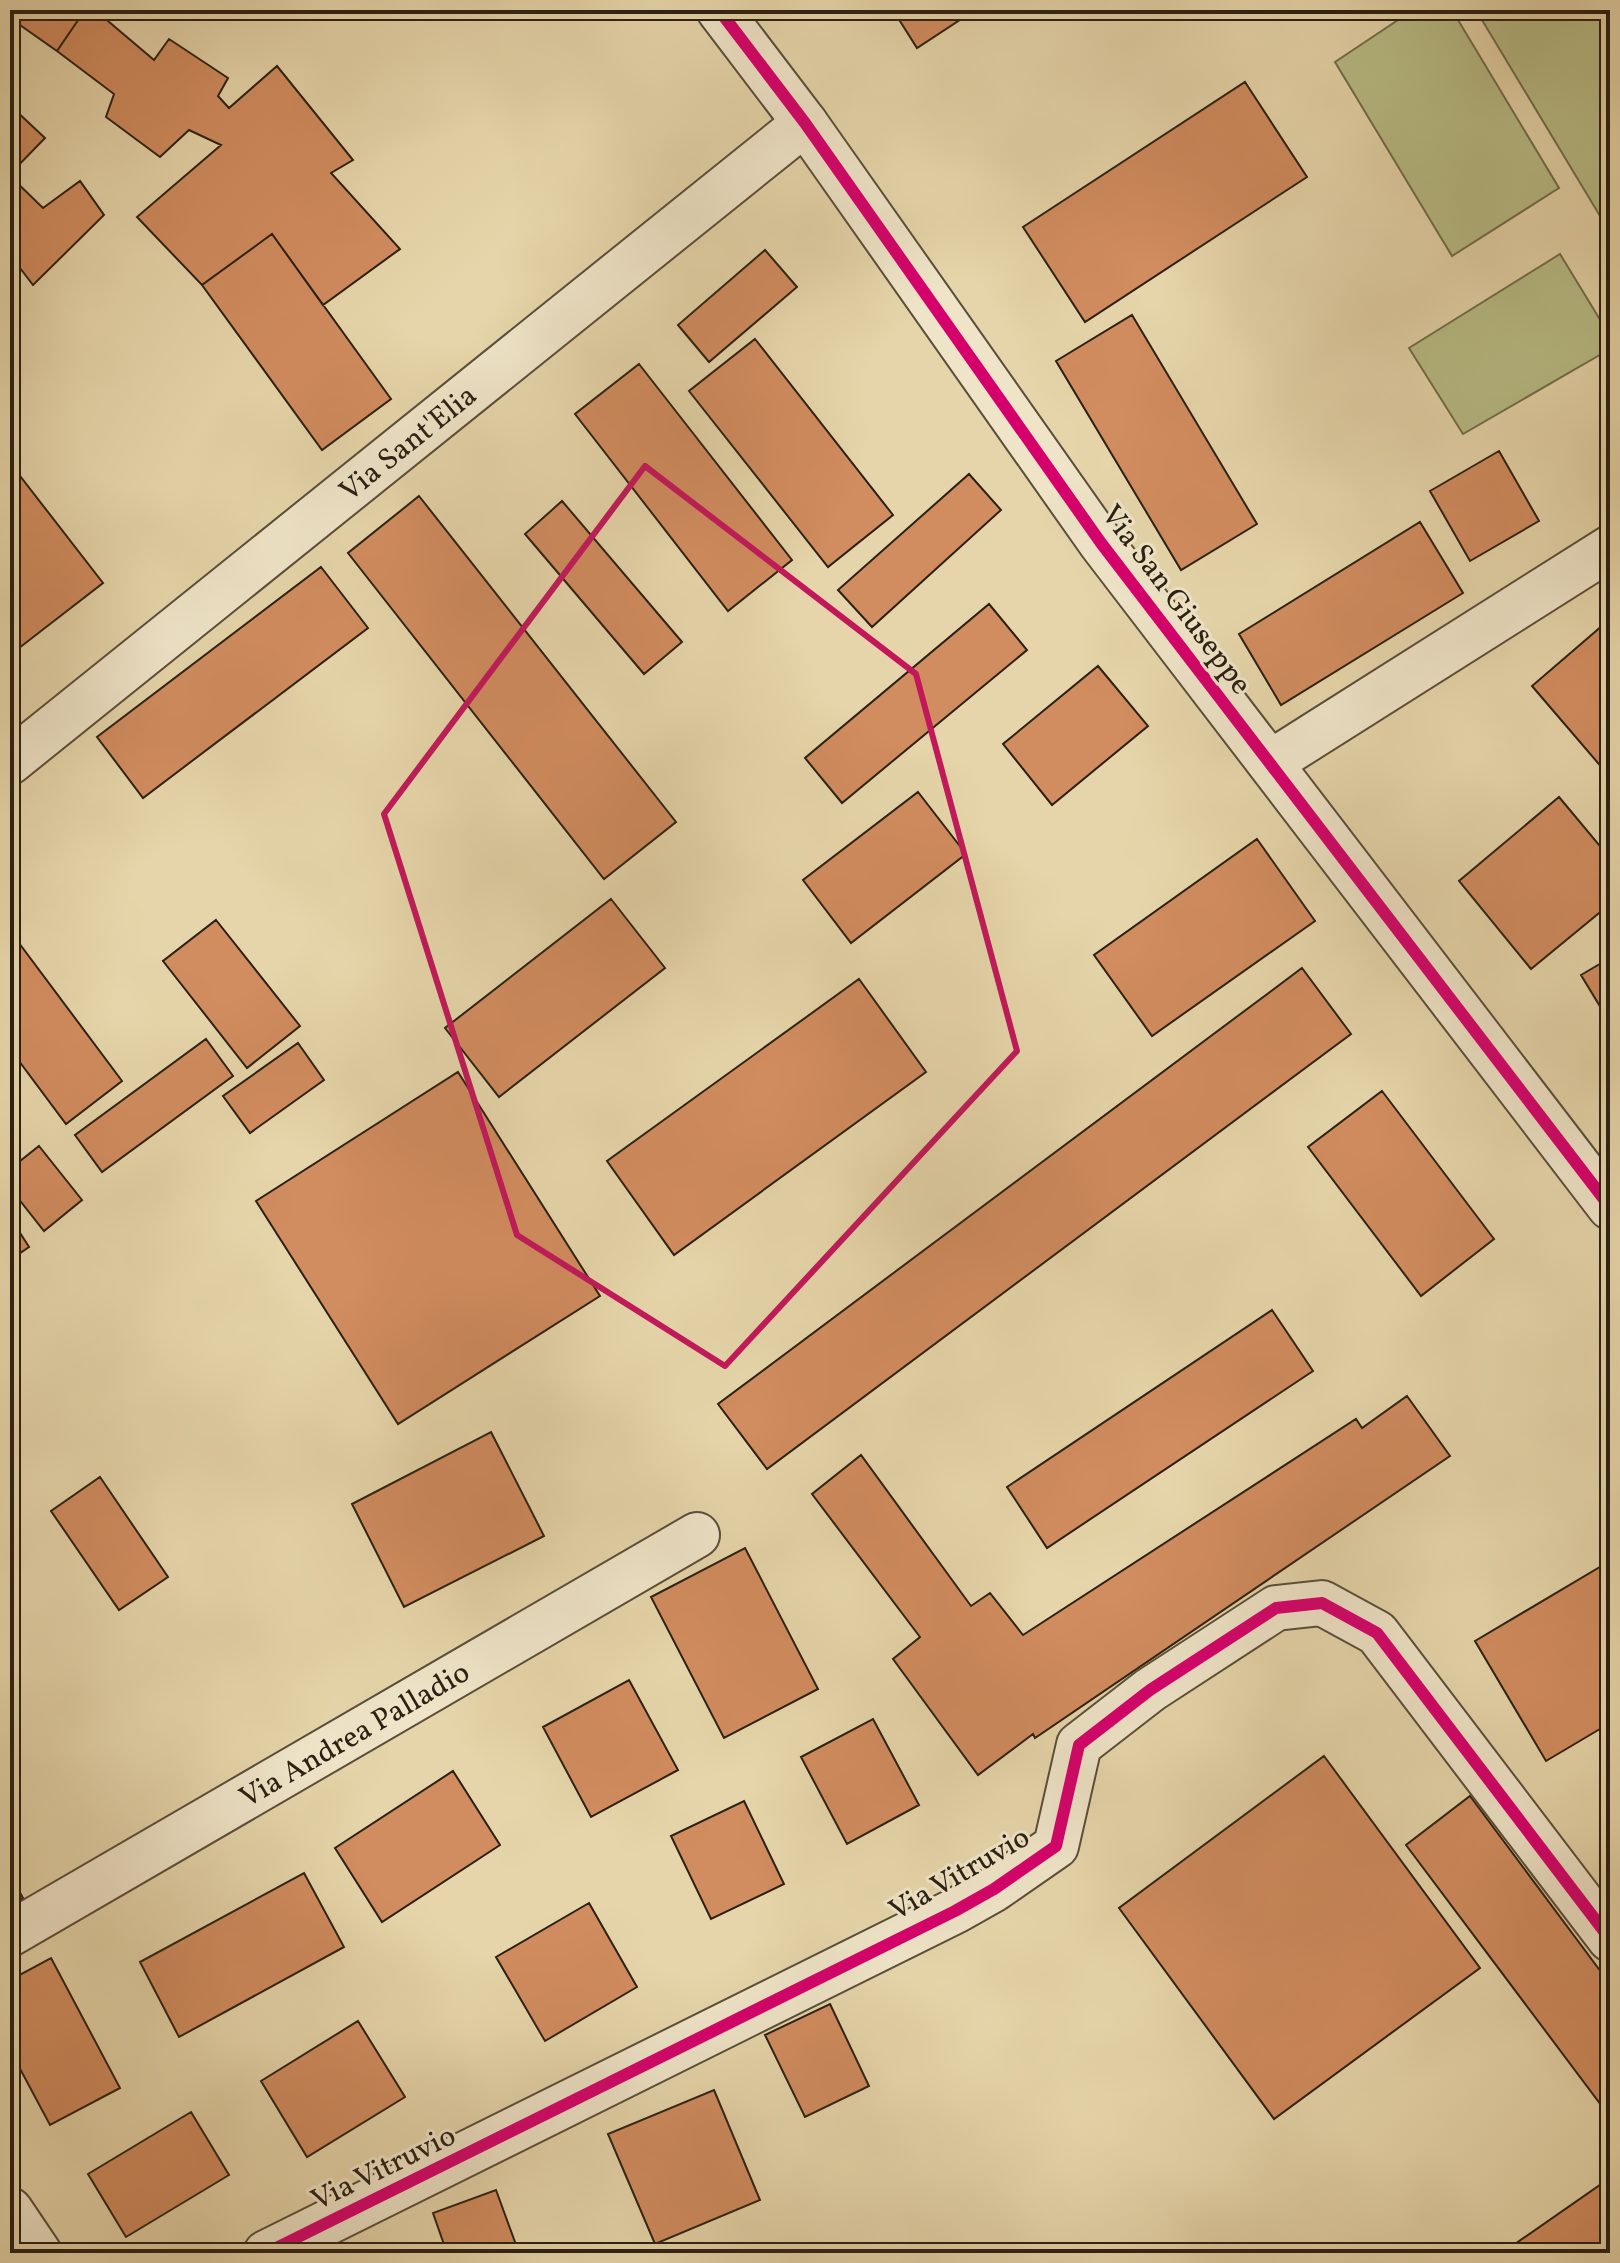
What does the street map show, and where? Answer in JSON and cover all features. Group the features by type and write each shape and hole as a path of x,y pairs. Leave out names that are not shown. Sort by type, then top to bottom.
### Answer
{"street":[{"name":"Via San Giuseppe","path":"719,10 805,123 1101,543 1610,1207"},
{"name":"Via Sant'Elia","path":"10,762 805,123"},
{"path":"1270,763 1610,548"},
{"name":"Via Andrea Palladio","path":"10,1934 697,1535"},
{"name":"Via Vitruvio","path":"266,2253 472,2153 994,1889 1056,1846 1079,1745 1150,1690 1276,1608 1322,1603 1377,1633 1610,1939"},
{"path":"10,2210 39,2253"}],"highlighted area":[{"path":"645,466 916,674 1017,1051 725,1366 517,1235 384,814"}],"green space":[{"path":"1413,10 1452,10 1559,188 1452,256 1335,62"},
{"path":"1476,10 1610,10 1610,210 1600,216"},
{"path":"1560,254 1610,336 1610,349 1463,434 1409,348"}],"building":[{"path":"10,10 85,10 57,51 10,18"},
{"path":"85,10 95,10 154,60 169,39 228,78 218,96 229,108 277,66 353,160 331,173 400,249 323,305 272,234 202,285 137,217 221,145 189,130 160,157 106,117 114,94 57,51"},
{"path":"893,10 975,10 917,48"},
{"path":"1245,82 1307,177 1085,322 1023,227"},
{"path":"13,108 45,138 10,174 10,111"},
{"path":"10,176 43,208 80,181 104,215 33,285 10,255"},
{"path":"272,234 391,399 322,450 202,285"},
{"path":"765,250 797,287 709,362 678,325"},
{"path":"1132,315 1257,524 1181,570 1056,361"},
{"path":"755,339 893,515 828,567 689,391"},
{"path":"639,364 792,560 728,611 575,414"},
{"path":"1499,451 1539,521 1470,561 1430,491"},
{"path":"10,463 103,583 10,655"},
{"path":"969,474 1001,510 872,627 838,590"},
{"path":"419,496 676,822 604,879 348,553"},
{"path":"562,501 682,642 644,674 525,534"},
{"path":"1420,522 1463,593 1281,705 1239,634"},
{"path":"321,567 368,628 143,798 97,737"},
{"path":"989,604 1027,650 842,803 805,758"},
{"path":"1610,619 1610,777 1532,686"},
{"path":"1098,666 1148,726 1052,805 1003,744"},
{"path":"918,792 966,854 851,943 803,880"},
{"path":"1559,797 1610,858 1610,904 1531,969 1459,881"},
{"path":"1257,839 1315,921 1152,1036 1094,955"},
{"path":"611,899 665,968 499,1097 445,1028"},
{"path":"216,920 300,1026 247,1068 163,961"},
{"path":"10,931 122,1081 66,1124 10,1049"},
{"path":"1610,958 1610,1002 1601,1008 1581,975"},
{"path":"1302,968 1351,1034 767,1469 718,1404"},
{"path":"859,979 926,1072 674,1255 607,1161"},
{"path":"206,1039 233,1076 102,1172 75,1135"},
{"path":"298,1043 324,1080 250,1133 223,1096"},
{"path":"458,1072 600,1296 398,1424 256,1201"},
{"path":"1382,1091 1494,1239 1421,1296 1308,1147"},
{"path":"39,1146 82,1200 44,1231 10,1188 10,1169"},
{"path":"10,1217 29,1247 10,1260"},
{"path":"1272,1310 1313,1371 1047,1548 1007,1487"},
{"path":"1407,1396 1450,1456 1035,1738 1033,1734 978,1775 893,1659 920,1637 812,1494 861,1455 971,1606 990,1593 1023,1635 1356,1419 1362,1428"},
{"path":"491,1432 544,1536 404,1607 352,1504"},
{"path":"100,1477 168,1577 119,1610 51,1511"},
{"path":"745,1548 818,1689 724,1738 651,1597"},
{"path":"1610,1561 1610,1723 1546,1761 1475,1641"},
{"path":"629,1680 678,1770 591,1817 543,1727"},
{"path":"873,1719 919,1805 847,1844 801,1757"},
{"path":"1324,1756 1480,1968 1274,2119 1119,1908"},
{"path":"453,1771 500,1845 382,1922 335,1848"},
{"path":"1470,1796 1610,1984 1610,2117 1406,1845"},
{"path":"744,1801 784,1884 711,1919 671,1836"},
{"path":"304,1873 344,1947 179,2037 140,1962"},
{"path":"10,1874 23,1898 10,1905"},
{"path":"589,1903 637,1987 545,2041 496,1957"},
{"path":"51,1958 120,2088 50,2125 10,2050 10,1980"},
{"path":"830,2004 869,2086 805,2117 765,2035"},
{"path":"358,2021 405,2097 307,2157 261,2081"},
{"path":"714,2090 760,2200 655,2244 608,2134"},
{"path":"191,2112 229,2175 126,2237 88,2174"},
{"path":"1610,2178 1610,2253 1502,2253"},
{"path":"496,2190 519,2253 447,2253 433,2213"}],"cycle path":[{"path":"719,10 805,123 1101,543 1610,1207"},
{"path":"266,2253 994,1889 1056,1846 1079,1745 1150,1690 1276,1608 1322,1603 1377,1633 1610,1939"}]}
